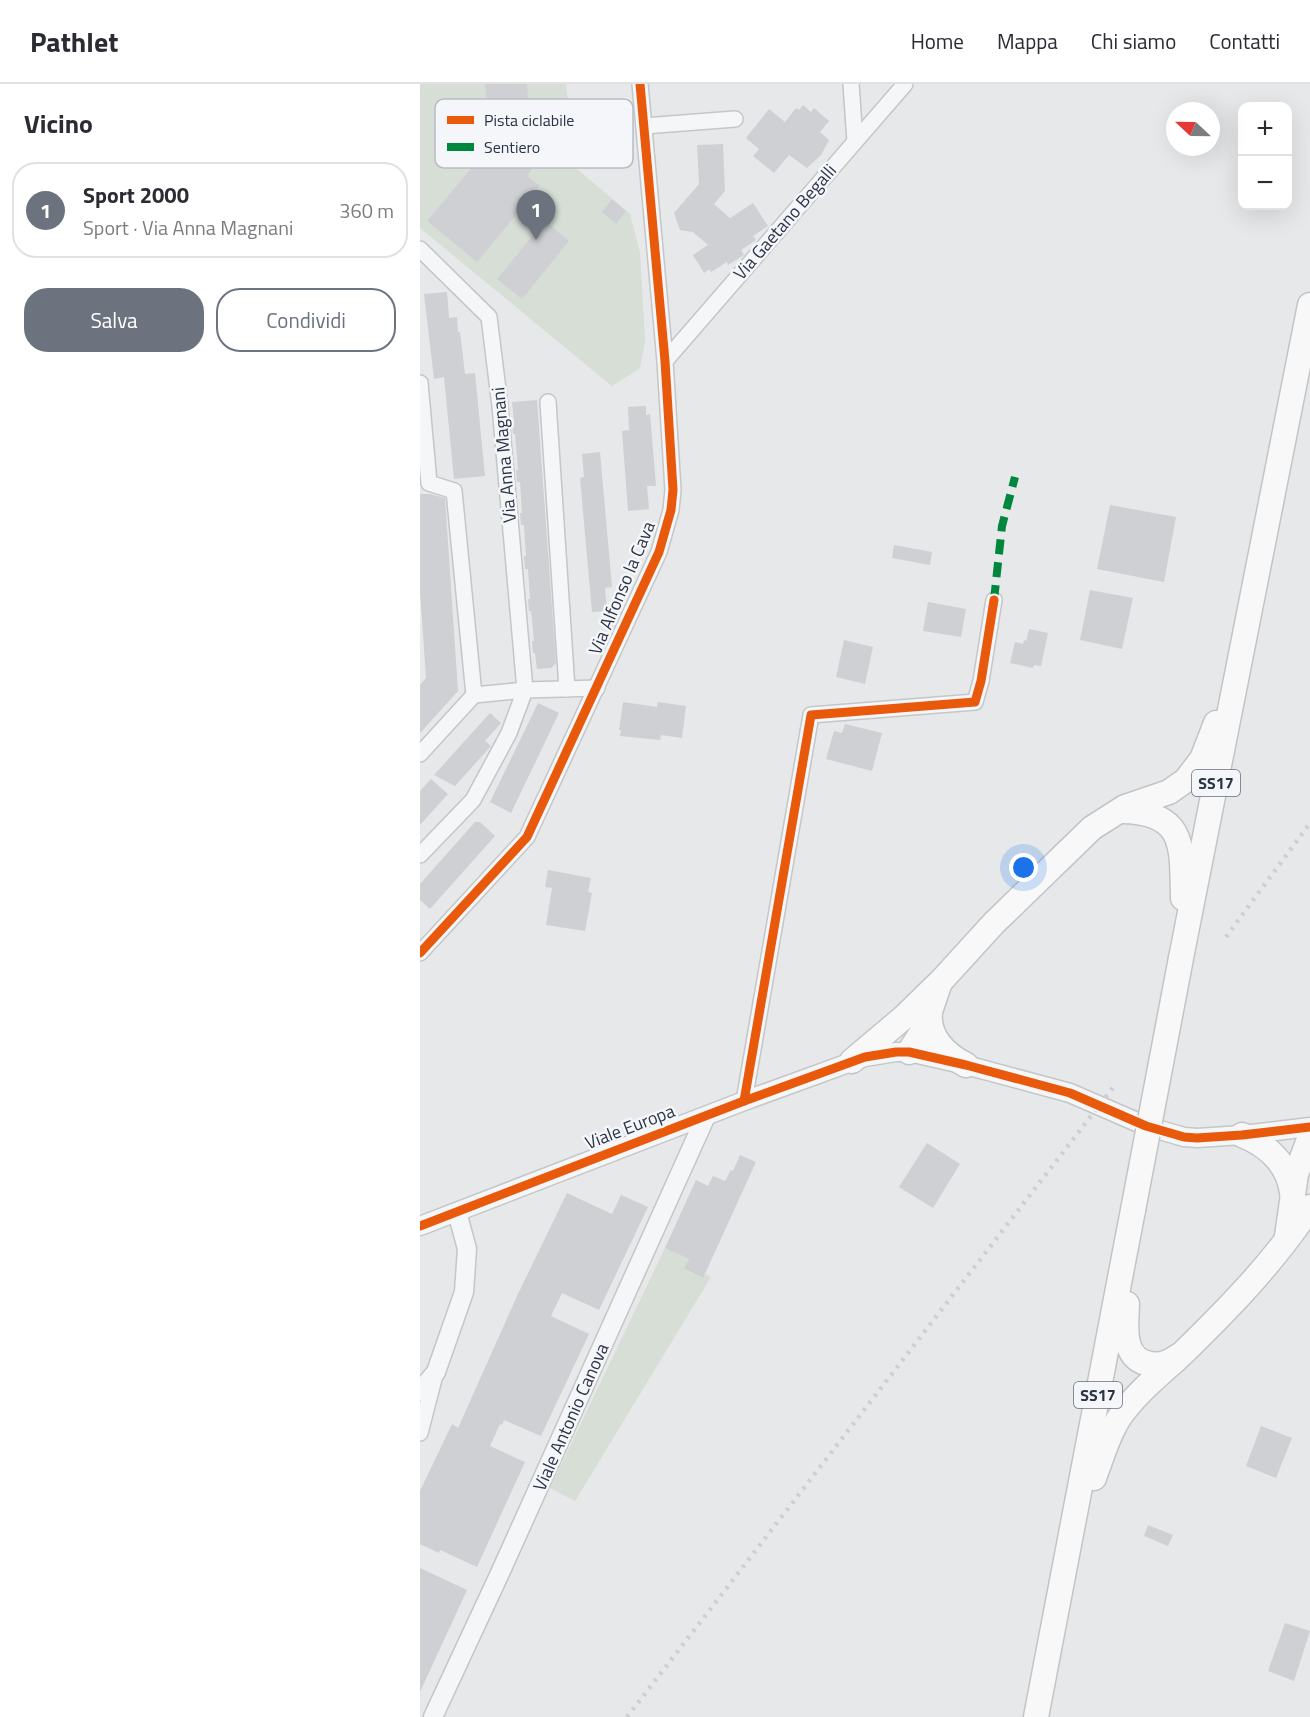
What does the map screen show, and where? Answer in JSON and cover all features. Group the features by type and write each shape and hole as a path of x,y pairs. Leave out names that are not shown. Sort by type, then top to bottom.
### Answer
{"main road":[{"name":"SS17","path":"1036,1717 1182,950 1310,306"},
{"path":"852,1061 922,1010 942,980 994,922 1083,836 1100,822 1119,811 1140,801 1169,792 1186,780 1194,771 1213,733 1248,624"},
{"path":"1119,811 1143,812 1158,816 1168,823 1177,836 1182,863 1182,950"},
{"path":"909,1052 921,1036 922,1010"},
{"path":"922,1010 937,1042 966,1065"},
{"path":"1242,1135 1261,1144 1278,1159 1301,1203"},
{"path":"1068,1551 1116,1424 1132,1402 1253,1280 1285,1241 1301,1203 1298,1165 1310,1137"},
{"path":"1128,1239 1126,1329 1129,1348 1137,1359 1156,1365 1168,1362 1183,1353"}],"street":[{"name":"Via Alfonso la Cava","path":"423,945 527,837 659,552 671,510 673,490 665,361 640,84"},
{"path":"851,84 855,141"},
{"name":"Via Gaetano Begalli","path":"665,361 904,84"},
{"path":"644,126 735,119"},
{"name":"Via Anna Magnani","path":"420,249 489,317 500,406 525,690"},
{"path":"420,383 424,483 454,491 474,695"},
{"name":"Via Alfonso la Cava","path":"549,402 567,689"},
{"path":"744,1101 812,715 975,702 981,681 994,600"},
{"path":"420,754 474,695 525,690 597,688"},
{"path":"420,855 473,800 509,733 525,690"},
{"name":"Viale Europa","path":"420,1226 744,1101 877,1054 909,1052 1070,1093 1146,1126 1172,1134 1197,1138 1310,1127"},
{"name":"Viale Antonio Canova","path":"433,1717 706,1116"},
{"path":"420,1433 436,1372 464,1292 466,1249 457,1212"},
{"path":"420,1391 436,1372"}],"shaded area":[{"path":"420,84 566,84 568,99 435,99 435,168 576,168 630,214 640,253 645,341 640,368 612,386 420,228"},
{"path":"665,1248 689,1259 685,1270 702,1278 705,1274 711,1277 575,1501 550,1488"}],"building":[{"path":"485,84 527,84 528,99 486,99"},
{"path":"803,105 811,112 814,108 829,121 820,132 829,140 821,155 807,168 789,155 774,173 753,156 759,149 746,138 769,109 785,122 796,108 799,110"},
{"path":"723,144 725,191 714,204 730,218 753,203 768,226 753,236 756,240 741,250 744,255 728,265 727,262 711,272 710,269 704,273 693,255 708,245 693,232 680,230 674,213 699,184 697,145"},
{"path":"472,168 533,168 527,176 540,186 477,262 427,221"},
{"path":"612,199 626,211 616,224 602,212"},
{"path":"545,221 569,241 522,299 497,279"},
{"path":"447,292 449,318 457,317 465,374 475,373 485,476 454,479 444,377 434,379 424,294"},
{"path":"537,400 556,663 551,668 537,669 535,653 533,653 531,611 529,611 528,569 525,569 524,525 521,525 520,482 517,482 512,402"},
{"path":"646,406 646,415 650,414 656,486 647,486 649,509 628,511 622,431 629,430 628,407"},
{"path":"600,452 612,587 605,588 607,611 592,612 580,478 584,477 582,454"},
{"path":"420,494 445,498 458,691 420,733 420,685 426,678 420,590"},
{"path":"1110,505 1176,517 1164,582 1097,569"},
{"path":"894,545 932,552 930,565 892,558"},
{"path":"1090,590 1133,598 1122,649 1080,640"},
{"path":"928,602 966,609 961,637 923,631"},
{"path":"1029,629 1048,633 1041,666 1034,665 1033,668 1010,663 1015,642 1023,644"},
{"path":"844,640 873,647 865,684 836,677"},
{"path":"623,702 657,707 658,702 686,706 682,738 661,735 660,740 620,736"},
{"path":"538,703 559,713 511,813 490,802"},
{"path":"490,713 501,723 485,741 491,746 455,786 434,775"},
{"path":"845,724 882,733 872,771 826,759 834,731 842,733"},
{"path":"431,779 448,794 420,825 420,791"},
{"path":"475,822 480,822 495,836 430,909 420,900 420,884"},
{"path":"548,870 591,878 588,892 592,893 585,931 546,925 552,888 545,887"},
{"path":"927,1143 960,1164 933,1208 899,1187"},
{"path":"740,1155 756,1162 703,1278 684,1269 689,1259 665,1248 696,1180 708,1186 713,1176 725,1181 731,1170 733,1171"},
{"path":"567,1193 612,1214 621,1195 648,1207 599,1310 562,1293 551,1316 589,1334 541,1436 504,1420 502,1425 500,1424 490,1446 525,1462 477,1567 440,1550 439,1553 420,1544 420,1491 452,1424 458,1428 517,1296"},
{"path":"1261,1426 1292,1438 1276,1478 1246,1466"},
{"path":"1148,1525 1173,1535 1168,1546 1144,1536"},
{"path":"420,1568 467,1590 420,1692"},
{"path":"1285,1623 1310,1631 1294,1681 1268,1671"}],"railway":[{"path":"1226,937 1310,823"},
{"path":"627,1717 1115,1085"}],"marked path":[{"path":"994,600 1002,526 1015,477"}],"cycle path":[{"path":"420,953 527,837 659,552 671,510 673,490 665,361 640,84"},
{"path":"744,1101 811,715 975,702 981,681 994,600"},
{"path":"420,1226 744,1101 865,1057 896,1052 909,1052 966,1065 1070,1093 1146,1126 1184,1137 1242,1135 1310,1127"}],"place":[{"name":"Sport 2000","path":"536,240"}]}
